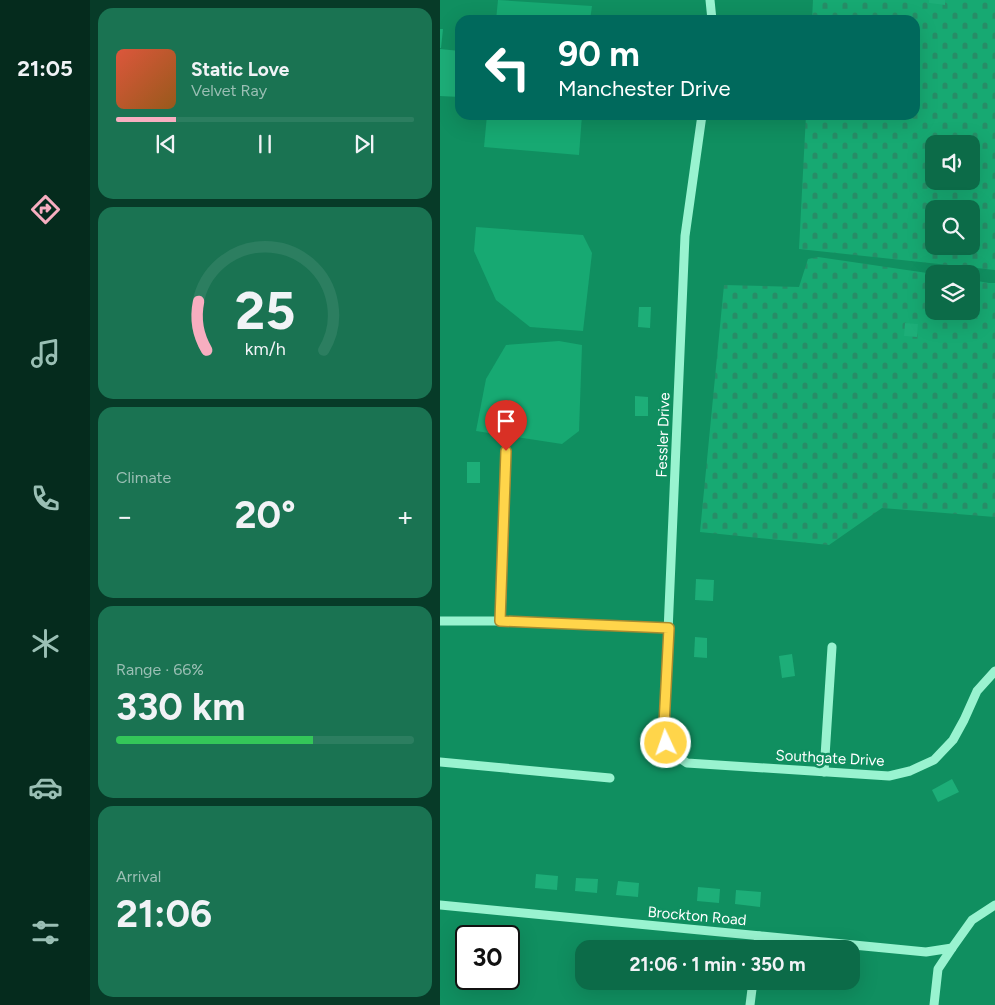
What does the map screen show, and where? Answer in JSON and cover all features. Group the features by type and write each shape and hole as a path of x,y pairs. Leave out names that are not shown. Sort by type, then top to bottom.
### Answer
{"street":[{"path":"710,0 712,15"},
{"name":"Fessler Drive","path":"675,754 666,743 664,725 685,236 701,120"},
{"path":"500,621 506,451"},
{"path":"440,621 500,621 669,628"},
{"path":"824,772 832,647"},
{"name":"Southgate Drive","path":"675,754 687,762 704,764 889,776 910,771 934,760 953,740 977,691 995,671"},
{"path":"440,762 610,778"},
{"path":"934,1005 938,969 972,920 995,905"},
{"name":"Brockton Road","path":"440,906 926,952 952,948"},
{"path":"759,936 759,940"},
{"path":"750,1005 752,990"}],"green space":[{"path":"498,0 592,6 591,15 496,15"},
{"path":"813,0 995,0 995,270 980,268 980,265 948,265 799,249 806,120 920,120 920,15 812,15"},
{"path":"487,120 582,120 579,155 484,147"},
{"path":"476,227 583,235 592,253 583,331 530,327 496,300 474,251"},
{"path":"818,257 925,273 925,320 980,320 980,282 995,283 995,517 882,508 829,545 700,532 724,285 799,287 808,259"},
{"path":"559,341 582,345 579,431 562,444 476,431 486,379 506,345"}],"building":[{"path":"929,0 945,0 945,5 929,3"},
{"path":"440,29 443,29 441,48 440,48"},
{"path":"440,49 455,50 455,97 440,96"},
{"path":"639,307 651,307 650,328 638,327"},
{"path":"905,323 918,324 917,337 904,336"},
{"path":"635,396 648,397 648,416 635,416"},
{"path":"467,462 480,462 480,483 467,483"},
{"path":"696,579 714,580 713,601 695,600"},
{"path":"695,637 707,638 707,658 694,657"},
{"path":"792,654 795,676 782,678 779,656"},
{"path":"952,779 959,792 938,802 932,790"},
{"path":"536,874 558,876 557,890 535,888"},
{"path":"576,878 598,879 597,893 575,891"},
{"path":"618,881 639,883 638,897 616,895"},
{"path":"698,887 720,889 719,903 697,901"},
{"path":"736,890 761,892 760,907 735,904"}],"route":[{"path":"506,451 500,621 669,628 664,725 666,743"}]}
